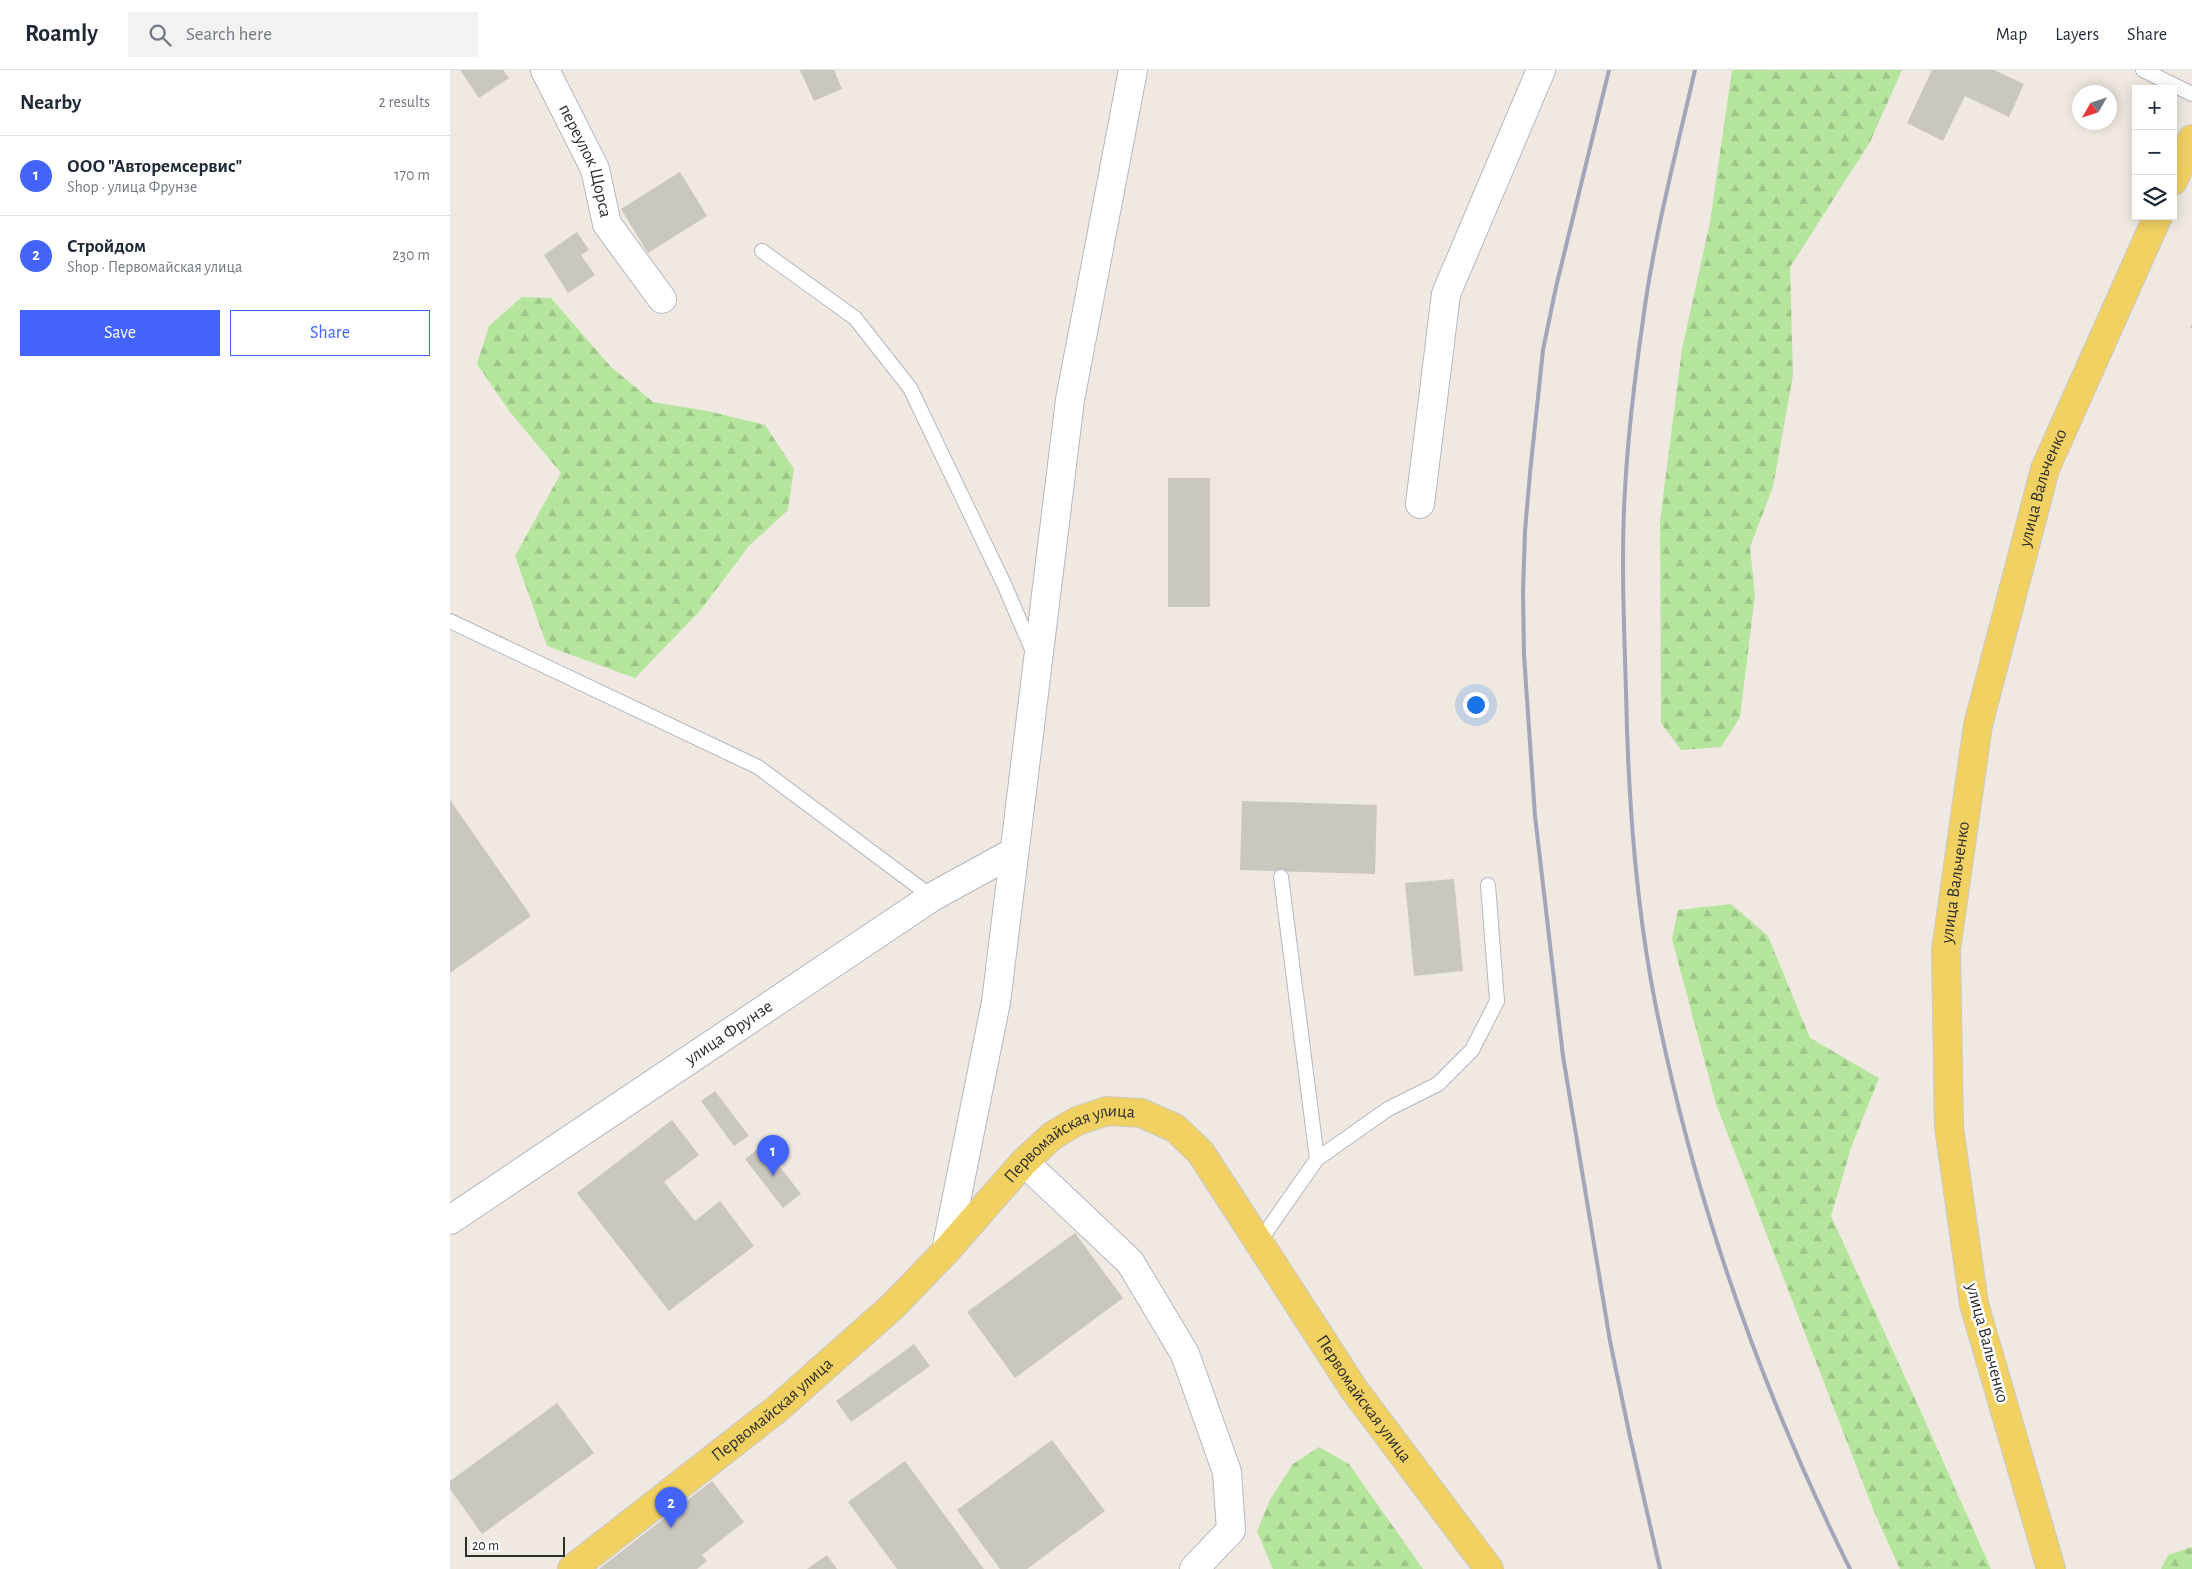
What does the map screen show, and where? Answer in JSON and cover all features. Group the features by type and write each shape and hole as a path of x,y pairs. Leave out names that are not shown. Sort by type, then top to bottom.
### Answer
{"main road":[{"path":"2176,175 2192,139"},
{"name":"улица Вальченко","path":"2051,1569 1974,1304 1949,1127 1946,950 1978,725 2045,470 2156,220"},
{"name":"Первомайская улица","path":"572,1569 778,1409 893,1306 946,1251 1024,1162 1052,1136 1077,1121 1107,1111 1141,1113 1174,1128 1201,1153 1355,1391 1489,1569"}],"street":[{"name":"переулок Щорса","path":"545,70 595,169 607,224 662,299"},
{"path":"946,1251 996,1002 1070,400 1133,70"},
{"path":"1420,504 1446,294 1541,70"},
{"name":"улица Фрунзе","path":"450,1220 932,897 1014,852"},
{"path":"1024,1162 1130,1262 1185,1354 1227,1472 1231,1530 1194,1569"}],"lane":[{"path":"2143,70 2192,94"},
{"path":"762,251 855,318 910,388 1004,584 1038,661"},
{"path":"450,621 758,767 932,897"},
{"path":"1281,877 1317,1159"},
{"path":"1259,1242 1317,1159 1388,1109 1438,1084 1472,1050 1497,1001 1488,885"}],"green space":[{"path":"1732,70 1902,70 1870,142 1790,267 1793,375 1773,487 1750,547 1755,595 1740,717 1721,747 1681,750 1661,723 1660,521 1682,349 1710,222"},
{"path":"522,297 551,298 611,367 653,402 708,411 765,425 794,469 788,510 749,546 699,612 635,678 547,646 515,556 561,473 510,412 477,364 489,326"},
{"path":"1731,904 1768,936 1810,1038 1879,1078 1851,1148 1831,1216 1991,1569 1900,1569 1875,1514 1716,1104 1672,939 1678,910"},
{"path":"1319,1447 1349,1464 1423,1569 1273,1569 1257,1531 1270,1500 1293,1464"},
{"path":"2192,1547 2192,1569 2161,1569 2168,1555"}],"building":[{"path":"460,70 503,70 509,78 479,98"},
{"path":"800,70 834,70 842,89 814,101"},
{"path":"1932,70 1994,70 2024,84 2009,117 1965,96 1943,141 1907,123"},
{"path":"680,172 707,216 648,253 621,209"},
{"path":"577,232 589,250 581,255 595,275 568,293 544,255"},
{"path":"1168,478 1210,478 1210,607 1168,607"},
{"path":"450,800 531,916 450,973"},
{"path":"1242,801 1377,805 1375,874 1240,870"},
{"path":"1454,879 1463,971 1414,976 1405,883"},
{"path":"715,1091 749,1136 734,1146 701,1101"},
{"path":"672,1120 699,1155 664,1182 695,1221 720,1201 754,1246 669,1311 577,1193"},
{"path":"763,1145 801,1194 783,1208 745,1159"},
{"path":"1075,1233 1123,1298 1015,1378 967,1312"},
{"path":"914,1344 930,1366 851,1422 836,1401"},
{"path":"557,1403 594,1453 482,1534 450,1489 450,1481"},
{"path":"1052,1440 1105,1511 1027,1569 1000,1569 957,1510"},
{"path":"905,1461 984,1569 897,1569 848,1502"},
{"path":"712,1481 744,1522 702,1555 707,1561 697,1569 599,1569"},
{"path":"827,1555 837,1569 807,1569"}],"railway":[{"path":"1609,70 1556,287 1543,350 1525,531 1523,592 1524,655 1535,816 1563,1056 1610,1341 1660,1569"},
{"path":"1695,70 1653,257 1635,383 1626,469 1623,540 1624,641 1631,810 1638,889 1656,1007 1690,1152 1711,1223 1760,1365 1788,1434 1850,1569"}],"place":[{"name":"ООО \"Авторемсервис\"","path":"773,1176"},
{"name":"Стройдом","path":"671,1528"}]}
